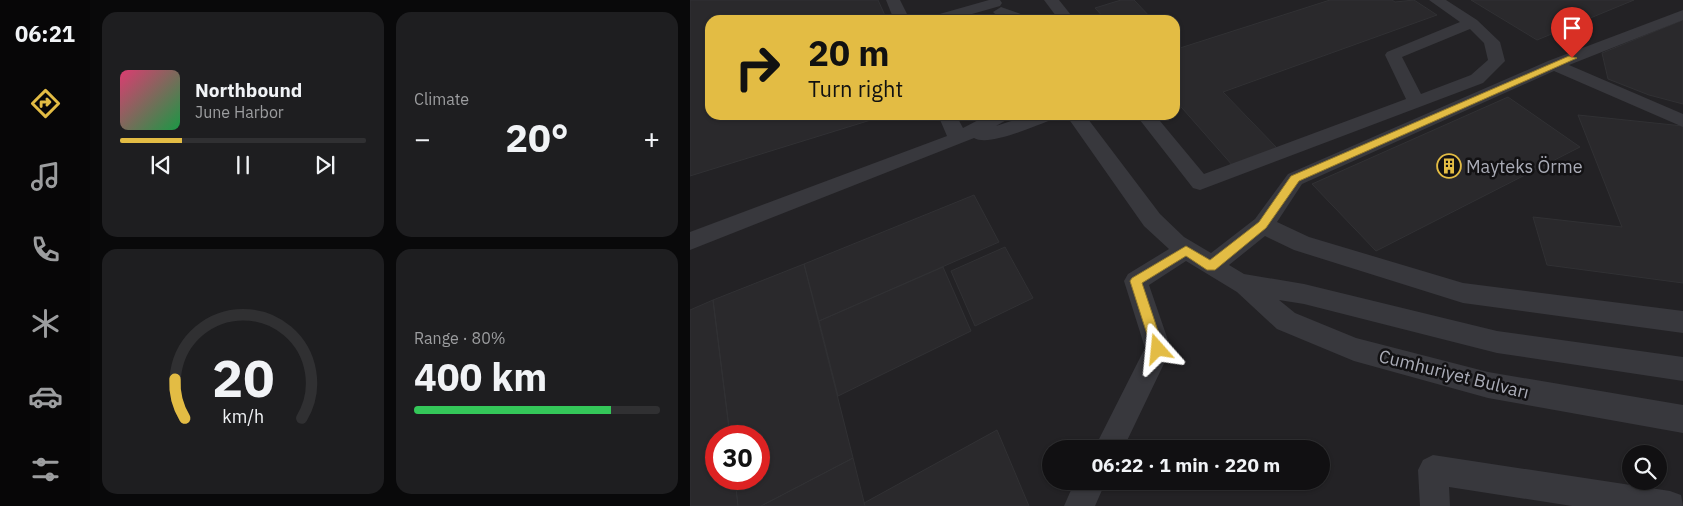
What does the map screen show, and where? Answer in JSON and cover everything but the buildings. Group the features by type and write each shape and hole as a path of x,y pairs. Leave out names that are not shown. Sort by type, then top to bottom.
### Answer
{"street":[{"path":"893,0 900,15"},
{"path":"1051,0 1063,15"},
{"path":"1149,120 1200,183 1477,79 1497,61 1492,42 1472,23 1436,0"},
{"path":"963,15 998,9 1012,15"},
{"path":"1211,266 1262,225 1295,179 1554,65 1683,15"},
{"path":"1416,102 1393,55 1472,23"},
{"path":"1554,65 1683,121"},
{"path":"949,120 958,139"},
{"path":"690,241 958,139 993,120"},
{"path":"958,139 998,132 1033,120"},
{"name":"Cumhuriyet Bulvarı","path":"1079,120 1152,220 1186,250 1243,284 1286,321 1354,349 1488,385 1683,419"},
{"path":"1262,225 1302,244 1463,293 1683,322"},
{"path":"1112,440 1158,349 1136,281 1186,250"},
{"name":"Cumhuriyet Bulvarı","path":"1243,284 1304,294 1497,342 1683,369"},
{"path":"1435,506 1433,470 1670,506"},
{"path":"1079,506 1087,490"}],"shaded area":[{"path":"690,0 1683,0 1683,506 690,506"}],"place":[{"name":"Mayteks Örme","path":"1449,166"}],"route":[{"path":"1158,349 1136,281 1186,250 1211,266 1262,225 1295,179 1572,58"}]}
